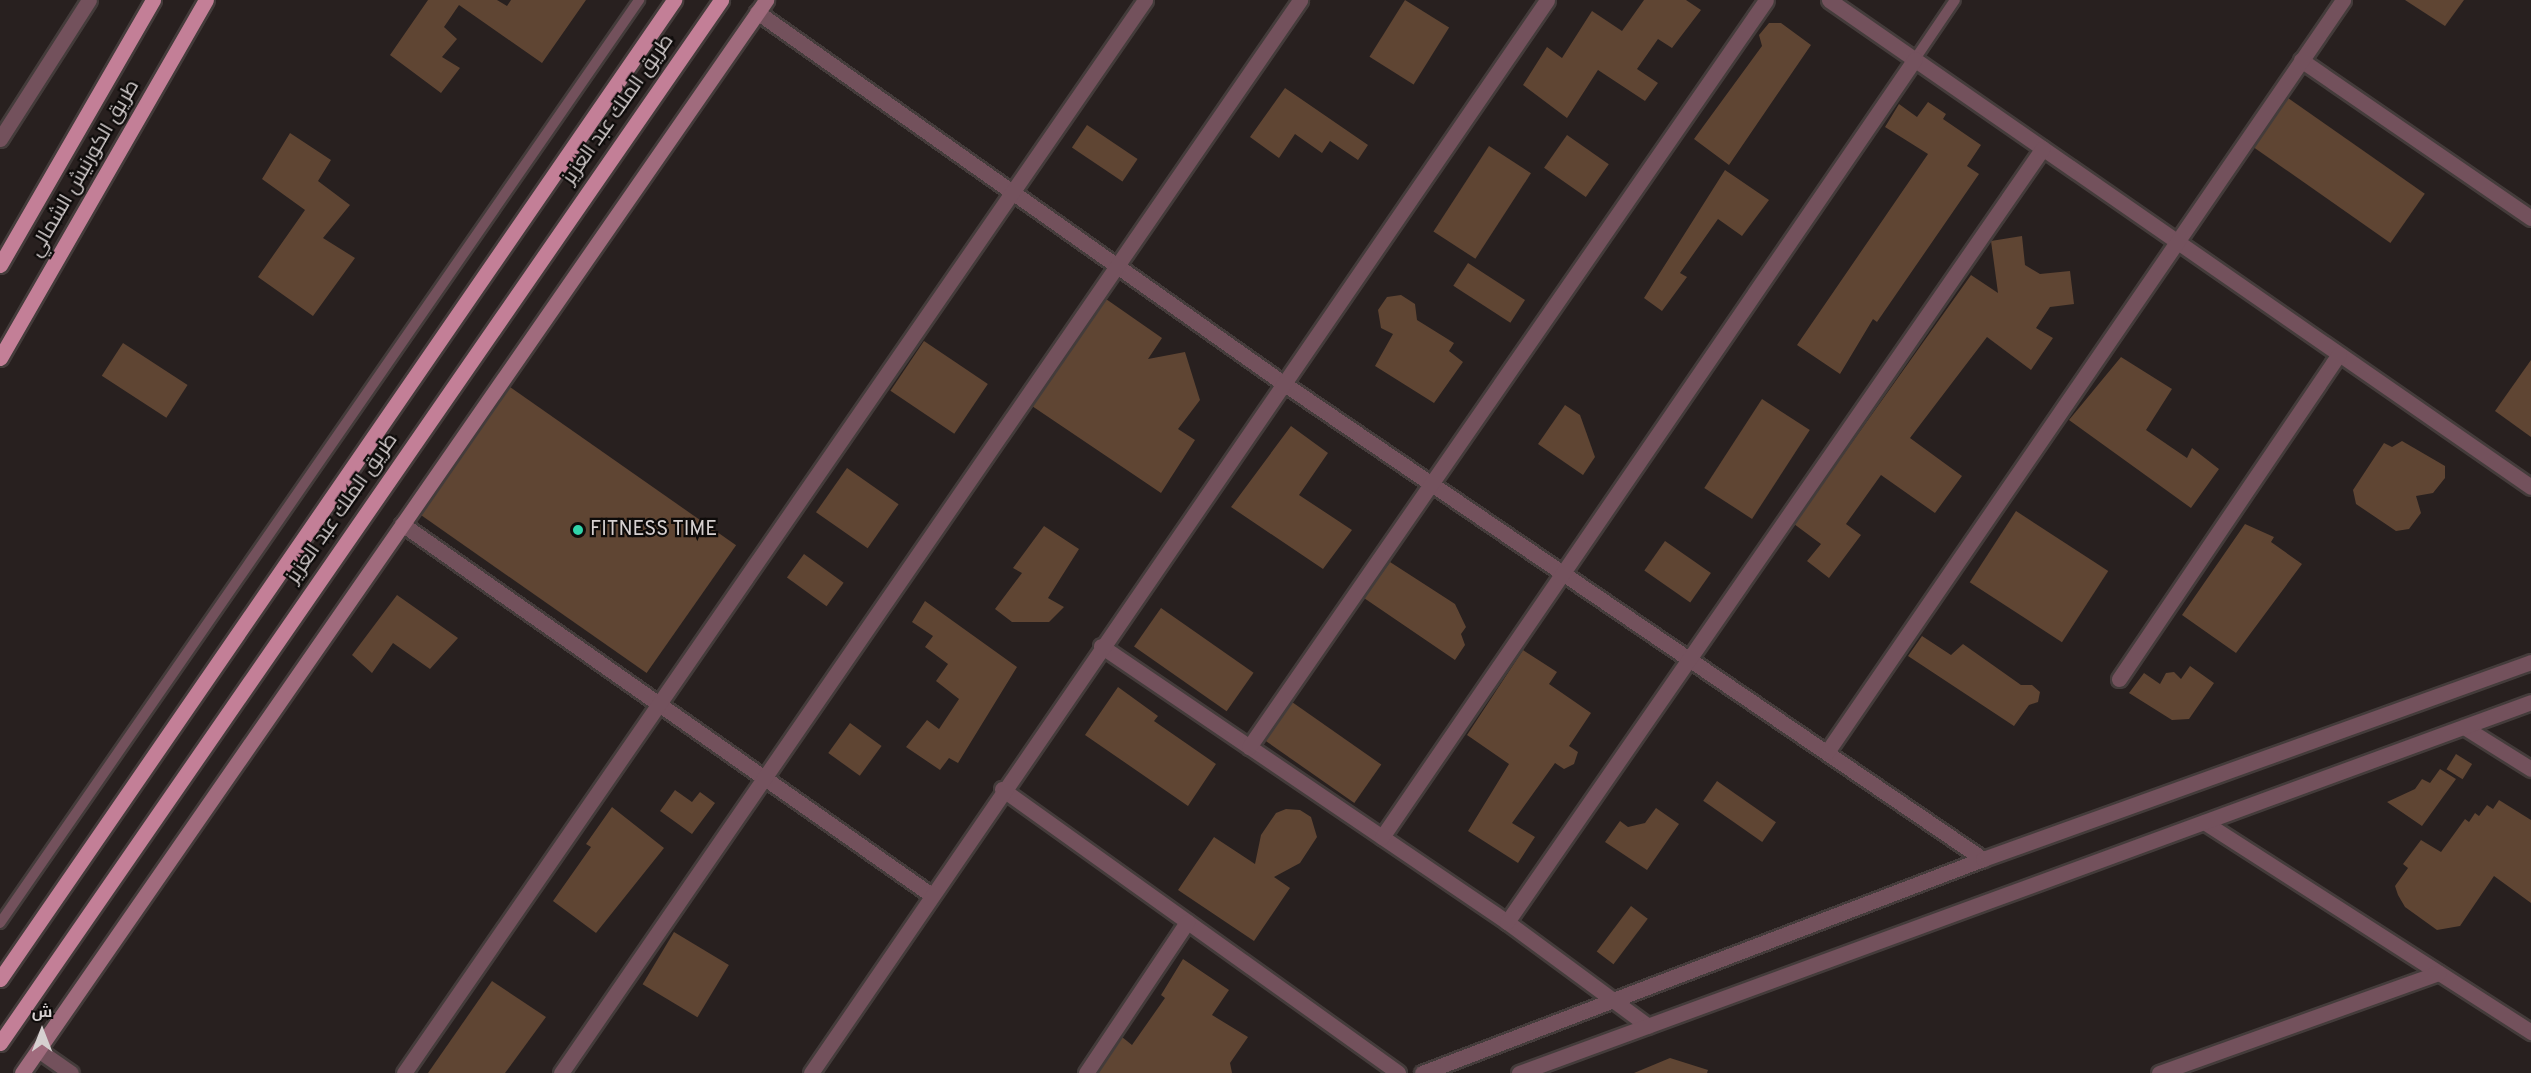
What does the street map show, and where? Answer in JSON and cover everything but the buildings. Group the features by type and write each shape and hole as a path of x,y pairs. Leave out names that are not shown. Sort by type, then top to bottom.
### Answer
{"main road":[{"name":"طريق الكورنيش الشمالي","path":"0,265 153,0"},
{"name":"طريق الكورنيش الشمالي","path":"0,358 206,0"},
{"name":"طريق الملك عبد العزيز","path":"0,979 674,0"},
{"name":"طريق الملك عبد العزيز","path":"0,1043 721,0"},
{"path":"22,1073 761,6"}],"street":[{"path":"0,139 89,0"},
{"path":"404,1073 1145,0"},
{"path":"561,1073 1300,0"},
{"path":"811,1073 1002,789 1547,0"},
{"path":"1249,747 1766,0"},
{"path":"1829,0 2531,487"},
{"path":"1827,753 2301,60 2338,2"},
{"path":"761,6 1013,191 1283,383 1983,859"},
{"path":"1382,837 1915,59"},
{"path":"2301,60 2531,218"},
{"path":"1507,922 2043,148"},
{"path":"2119,678 2339,354"},
{"path":"402,524 930,894"},
{"path":"1101,646 1507,922 1648,1026"},
{"path":"1422,1073 1616,1002 1983,859 2531,662"},
{"path":"1520,1073 2531,702"},
{"path":"2464,727 2531,769"},
{"path":"1002,789 1398,1073"},
{"path":"2204,822 2531,1032"},
{"path":"1086,1073 1187,922"},
{"path":"2159,1073 2182,1070 2439,973"},
{"path":"38,1050 71,1073"}],"lane":[{"path":"0,923 639,0"},
{"path":"1915,59 1955,0"}],"place":[{"name":"FITNESS TIME","path":"578,530"}]}
